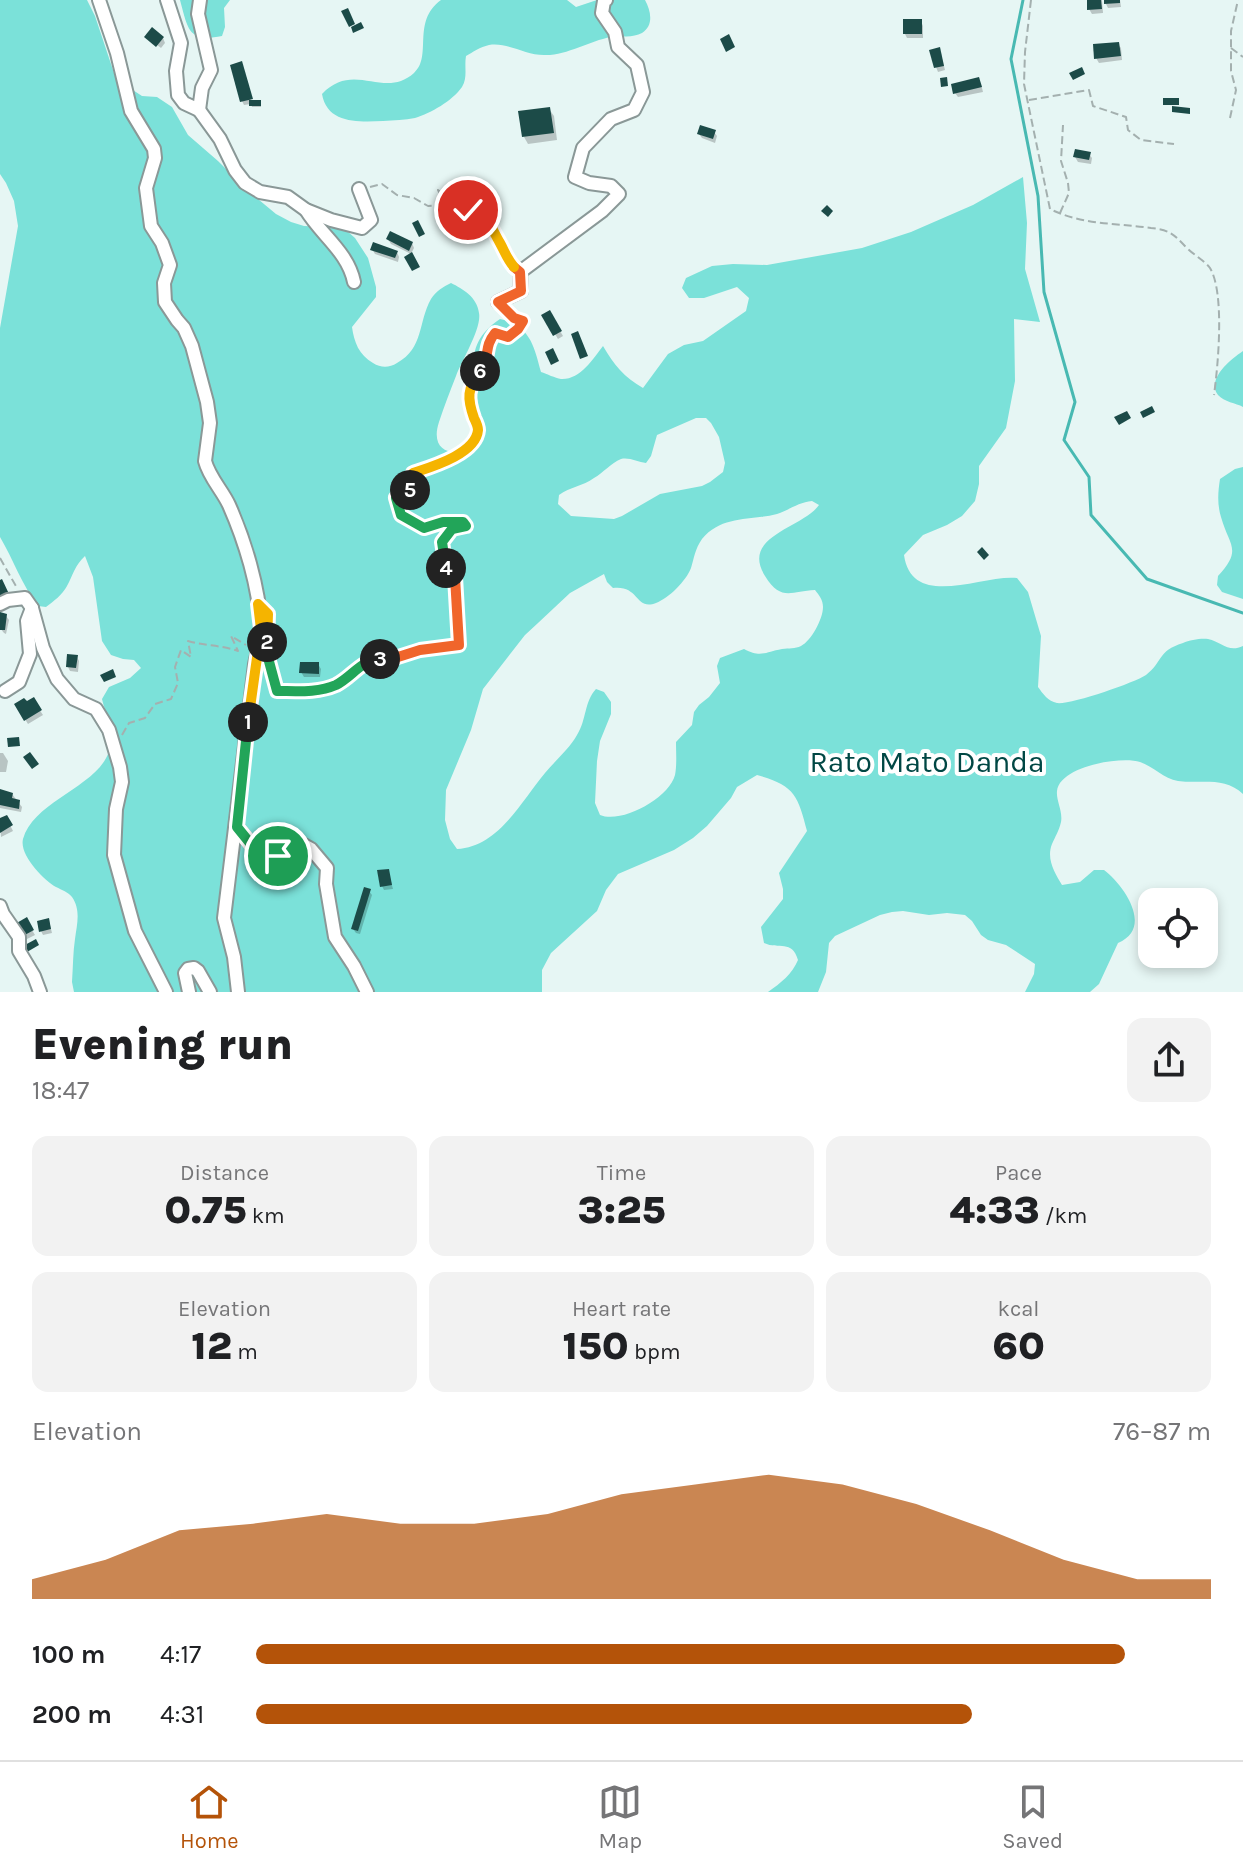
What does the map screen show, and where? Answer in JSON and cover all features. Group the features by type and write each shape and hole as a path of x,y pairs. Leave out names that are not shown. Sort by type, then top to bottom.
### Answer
{"street":[{"path":"99,0 117,53 131,111 154,149 155,158 146,188 151,226 162,243 170,265 164,283 165,302 184,328 198,368 210,423 206,467 238,525 250,564 261,629 263,652 245,748 224,918 234,957 238,992"},
{"path":"167,0 181,43 176,71 178,95 184,103 199,110 245,183 260,192 288,197 306,210 362,228 371,220 359,189"},
{"path":"199,110 202,88 211,70 198,14 200,0"},
{"path":"498,302 521,291 520,272 602,211 619,194 611,186 589,183 575,177 583,148 611,119 634,110 643,92 637,65 618,47 615,32 602,13 606,0"},
{"path":"306,210 341,252 354,282"},
{"path":"0,604 8,600 29,603"},
{"path":"5,691 19,682 30,654 29,603"},
{"path":"29,603 43,648 57,679 74,699 96,709 109,730 122,782 116,809 114,855 135,931 166,992"},
{"path":"237,827 262,858 278,856 292,845 302,844 311,849 327,868 326,884 335,937 367,992"},
{"path":"0,906 19,937 19,951 40,992"},
{"path":"189,992 185,973 194,968 210,992"}],"path":[{"path":"1031,0 1024,84 1050,209 1068,218 1169,231 1209,266 1217,284 1219,360 1214,395"},
{"path":"1230,118 1236,90 1231,71 1231,31 1238,0"},
{"path":"1231,48 1243,57"},
{"path":"1028,100 1089,90 1093,106 1126,117 1128,130 1141,140 1174,144"},
{"path":"1060,214 1069,193 1061,161 1063,125"},
{"path":"359,189 382,184 397,195 414,198 428,206 446,205 438,190 468,210 486,213 491,230 507,259 520,272"},
{"path":"121,737 129,723 145,718 155,704 171,699 178,683 175,667 181,650 191,657 188,641 238,651 231,636 263,652 277,691 318,690 337,684 370,659 459,645 455,577 446,569 442,542 452,529 466,526 463,522 443,522 424,528 401,515 396,498 411,489 413,473 464,451 476,436 478,428 468,401 472,382 486,362 488,342 495,333 508,337 523,321 514,318 498,302"},
{"path":"0,558 29,603"}],"green space":[{"name":"Rato Mato Danda","path":"0,0 87,0 116,79 142,96 157,97 172,107 188,135 276,214 304,226 347,231 355,238 368,258 376,287 376,297 352,327 358,348 368,360 385,367 406,357 416,342 431,299 445,286 451,283 472,298 478,307 478,327 447,399 437,436 440,445 455,452 480,440 483,431 475,395 473,362 483,335 500,319 518,326 529,338 541,372 561,379 574,376 603,346 620,370 643,388 668,354 684,345 703,341 746,311 749,298 737,287 704,298 689,298 682,288 686,278 712,266 767,265 862,248 911,232 973,205 1023,177 1027,223 1025,269 1040,322 1014,319 1015,381 1006,428 979,466 975,501 962,516 923,535 904,555 910,572 920,582 934,586 1017,578 1028,592 1041,636 1038,687 1048,699 1057,703 1088,697 1139,679 1151,670 1164,653 1189,641 1208,639 1229,648 1243,646 1243,794 1220,783 1173,780 1145,764 1131,760 1092,765 1061,782 1057,795 1061,822 1050,855 1057,876 1062,885 1080,882 1094,870 1104,870 1127,896 1135,917 1129,936 1118,943 1099,984 1090,992 1025,992 1034,974 1035,964 1006,945 988,940 965,915 903,911 880,915 835,936 829,943 826,972 818,992 768,992 786,978 798,960 789,947 764,943 761,927 783,899 779,873 807,831 801,808 792,793 779,783 757,775 737,787 707,826 693,838 674,850 618,874 606,890 597,911 551,953 542,970 542,992 74,992 77,907 70,895 39,873 25,852 23,839 42,812 98,769 107,756 111,736 102,699 109,687 130,678 141,668 134,660 111,655 102,641 93,577 85,556 60,595 46,607 38,606 0,537 0,328 18,226 14,201 0,174","holes":["696,418 706,418 711,423 719,437 725,463 723,472 710,482 660,494 614,519 571,516 558,504 559,495 590,481 621,459 646,463 657,435","812,501 819,505 767,542 759,562 776,589 787,593 815,590 823,607 816,629 799,647 759,654 744,649 720,658 717,666 720,683 699,705 694,712 692,725 676,742 675,775 664,792 632,812 620,816 600,815 595,803 597,761 600,741 611,714 611,702 604,692 596,689 589,699 574,740 507,821 485,840 457,849 450,839 445,820 446,790 471,730 483,689 525,635 570,593 604,574 613,588 628,590 644,604 661,601 685,578 702,539 710,531 727,522 777,514"]},
{"path":"180,0 230,0 224,8 222,36 202,37 191,32"},
{"path":"441,0 567,0 576,7 597,0 645,0 650,18 646,30 638,35 611,37 552,55 503,45 483,47 466,56 465,79 458,92 441,106 415,118 354,121 330,111 322,94 334,84 346,80 391,83 414,73 422,58 427,18"},
{"path":"1243,351 1243,407 1218,395 1215,382 1222,370"},
{"path":"1243,467 1243,599 1222,592 1217,585 1218,576 1232,553 1219,507 1220,479"}],"building":[{"path":"1087,0 1101,0 1102,9 1087,10"},
{"path":"1104,0 1120,0 1120,3 1104,4"},
{"path":"348,8 355,24 349,27 341,11"},
{"path":"903,19 922,19 922,34 903,34"},
{"path":"361,22 364,28 353,33 351,27"},
{"path":"152,27 164,37 156,47 144,37"},
{"path":"729,34 735,47 726,52 720,39"},
{"path":"1119,42 1121,56 1094,59 1093,44"},
{"path":"940,47 944,66 934,68 929,50"},
{"path":"242,61 253,99 240,102 230,65"},
{"path":"1082,67 1085,74 1073,80 1069,73"},
{"path":"947,77 948,86 941,87 940,78"},
{"path":"979,77 982,87 953,94 951,84"},
{"path":"1163,98 1179,98 1179,105 1163,105"},
{"path":"249,100 261,100 261,106 249,106"},
{"path":"1172,106 1190,108 1190,114 1172,112"},
{"path":"550,107 554,133 522,137 518,111"},
{"path":"700,125 716,130 713,139 697,134"},
{"path":"1075,149 1091,152 1089,160 1073,157"},
{"path":"827,205 833,211 828,217 821,211"},
{"path":"418,220 425,234 419,237 412,223"},
{"path":"390,231 413,242 409,251 386,239"},
{"path":"373,242 398,251 395,258 370,250"},
{"path":"412,252 420,267 412,271 404,257"},
{"path":"550,310 562,331 553,336 541,315"},
{"path":"578,331 588,356 580,359 571,334"},
{"path":"553,348 559,361 551,365 545,352"},
{"path":"1152,406 1155,412 1143,418 1140,412"},
{"path":"1127,411 1131,418 1119,425 1114,417"},
{"path":"982,547 989,555 984,560 977,552"},
{"path":"0,580 9,594 0,599"},
{"path":"0,612 7,614 5,630 0,630"},
{"path":"67,654 78,655 76,668 66,667"},
{"path":"300,662 319,662 319,674 299,673"},
{"path":"113,669 116,677 104,682 100,675"},
{"path":"34,697 42,710 24,721 14,704"},
{"path":"19,737 20,746 8,747 7,738"},
{"path":"30,752 39,764 32,769 23,757"},
{"path":"0,789 13,793 12,798 20,800 19,809 0,805"},
{"path":"7,815 13,825 0,833 0,818"},
{"path":"389,869 392,885 380,887 377,870"},
{"path":"364,887 371,889 358,931 351,929"},
{"path":"27,917 34,930 21,937 15,924"},
{"path":"49,918 51,929 39,932 37,921"},
{"path":"36,939 39,945 27,952 23,946"}],"waterway":[{"path":"1023,0 1011,59 1038,196 1044,292 1075,402 1064,440 1089,477 1091,515 1147,579 1243,613"}],"route":[{"path":"278,856 262,858 237,827 261,629 258,604 268,614 267,654 277,691 318,690 337,684 370,659 459,645 455,577 446,569 442,542 452,529 466,526 463,522 443,522 424,528 401,515 396,498 411,489 413,473 464,451 476,436 478,428 468,401 472,382 486,362 488,342 495,333 508,337 523,321 514,318 498,302 521,291 520,272 507,259 491,230 486,213 468,210"}]}
